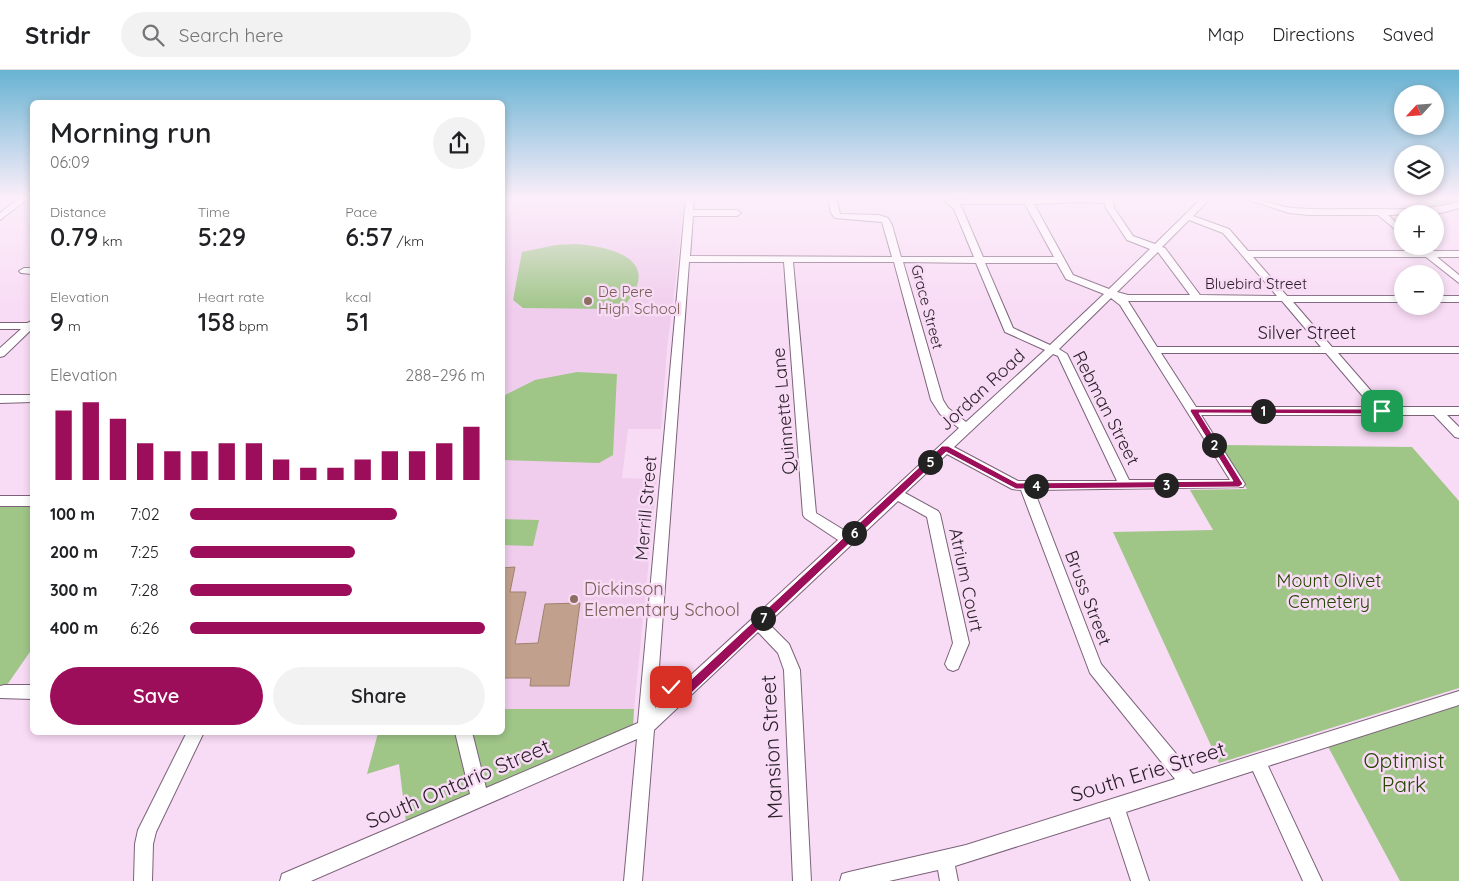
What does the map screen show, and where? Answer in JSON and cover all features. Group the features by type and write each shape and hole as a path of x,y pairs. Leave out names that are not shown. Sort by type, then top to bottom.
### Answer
{"street":[{"name":"Merrill Street","path":"633,881 688,235"},
{"name":"Grace Street","path":"890,235 899,259 937,400 944,411 967,428"},
{"path":"969,235 1009,330 1052,349"},
{"path":"945,448 1016,486 1239,484 1124,302 1110,293 1069,277 1046,235"},
{"path":"1128,235 1130,238 1162,250 1198,299"},
{"name":"Jordan Road","path":"646,728 1052,349 1170,235"},
{"path":"1228,235 1382,411"},
{"path":"1246,254 1394,254"},
{"path":"1444,254 1459,254"},
{"path":"1429,255 1459,280"},
{"path":"686,259 1060,260"},
{"name":"Quinnette Lane","path":"788,259 810,515 848,539"},
{"name":"Bluebird Street","path":"1110,293 1127,298 1394,299"},
{"path":"1444,299 1459,299"},
{"path":"0,326 30,325"},
{"path":"0,354 30,327"},
{"name":"Rebman Street","path":"1052,349 1062,354 1125,485"},
{"name":"Silver Street","path":"1156,350 1459,350"},
{"path":"0,399 30,399"},
{"path":"1193,411 1459,411"},
{"path":"1437,411 1459,434"},
{"name":"Bruss Street","path":"1026,486 1095,668 1189,783"},
{"name":"Atrium Court","path":"896,494 932,514 961,643 953,664"},
{"path":"0,501 30,501"},
{"name":"Mansion Street","path":"758,623 780,642 789,659 792,670 802,881"},
{"path":"651,670 681,695"},
{"path":"4,692 30,692"},
{"name":"South Erie Street","path":"849,881 945,860 1459,698"},
{"name":"South Ontario Street","path":"288,881 646,728"},
{"path":"143,881 144,844 147,830 194,735"},
{"path":"464,735 480,799"},
{"path":"1257,762 1313,881"},
{"path":"1115,806 1140,881"},
{"path":"945,860 949,881"}],"shaded area":[{"path":"505,235 681,235 667,349 661,429 628,429 622,478 657,479 634,709 505,709"}],"green space":[{"path":"576,244 607,249 631,260 637,269 638,280 633,293 621,309 523,308 513,300 522,252 556,245"},
{"path":"577,372 617,374 613,455 599,463 505,460 505,395 535,380"},
{"name":"Mount Olivet Cemetery","path":"1219,445 1412,447 1459,501 1459,688 1219,763 1113,532 1213,530 1190,490 1247,489"},
{"path":"0,501 30,501 30,652 0,695"},
{"path":"505,519 539,520 533,546 505,545"},
{"name":"Optimist Park","path":"1459,698 1459,881 1400,881 1325,741"},
{"path":"505,709 634,709 633,729 484,789 470,735 505,735"},
{"path":"377,735 458,735 472,794 406,822 399,764 367,774"}],"building":[{"name":"Dickinson Elementary School","path":"515,567 510,592 526,592 515,644 538,643 545,604 580,603 569,686 530,686 531,678 505,678 505,568"}],"place":[{"name":"De Pere High School","path":"588,301"},
{"name":"Dickinson Elementary School","path":"574,599"}],"route":[{"path":"671,687 681,695 945,448 1016,486 1239,484 1193,411 1382,411"}]}
